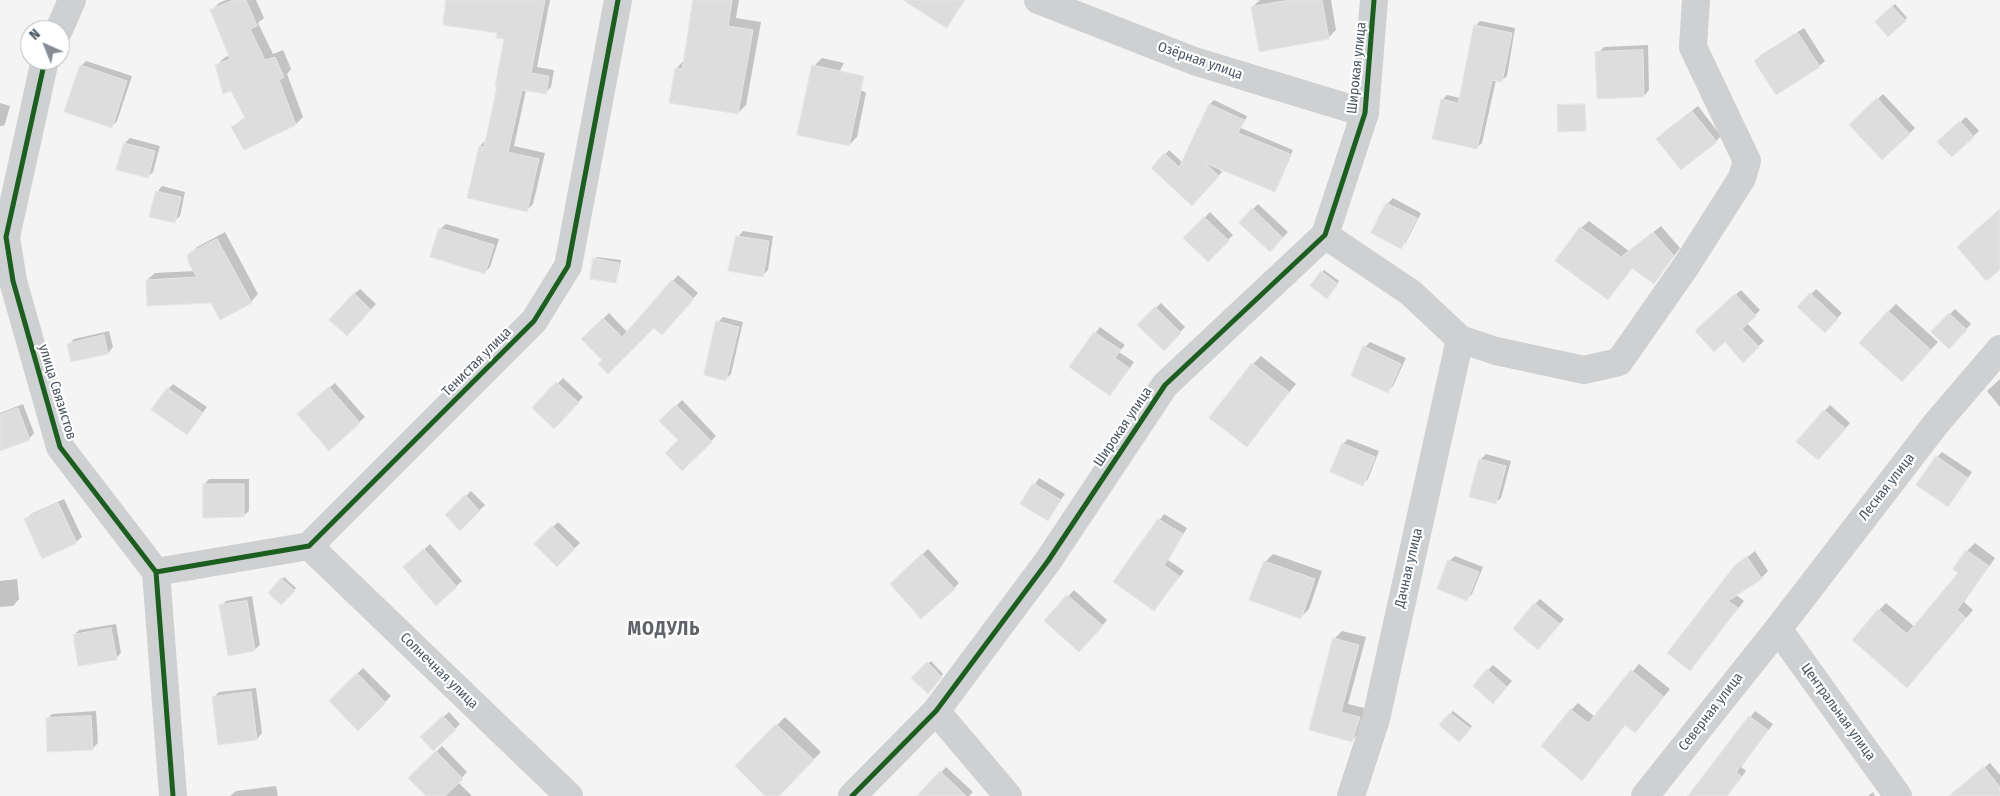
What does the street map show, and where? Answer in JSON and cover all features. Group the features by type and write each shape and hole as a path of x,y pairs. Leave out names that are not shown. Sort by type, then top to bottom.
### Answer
{"street":[{"path":"63,20 72,0"},
{"name":"Тенистая улица","path":"309,546 534,321 568,266 618,0"},
{"name":"Озёрная улица","path":"1038,0 1194,61 1366,113"},
{"name":"Широкая улица","path":"852,796 936,711 1048,561 1165,385 1324,235 1366,113 1374,0"},
{"path":"1324,235 1411,293 1460,339 1496,351 1584,370 1619,362 1664,298 1742,178 1747,161 1693,47 1696,0"},
{"name":"улица Связистов","path":"43,70 3,236 13,281 60,447 156,572"},
{"name":"Дачная улица","path":"1352,796 1376,719 1460,339"},
{"name":"Лесная улица","path":"1778,629 1935,425 2000,349"},
{"path":"172,796 156,572 309,546"},
{"name":"Солнечная улица","path":"309,546 570,796"},
{"name":"Северная улица","path":"1645,796 1778,629"},
{"name":"Центральная улица","path":"1778,629 1898,796"},
{"path":"936,711 1008,796"}],"building":[{"path":"234,0 246,0 257,26 250,29 265,60 275,57 284,77 279,80 296,125 244,150 231,127 245,118 231,91 223,94 215,65 230,59 210,10"},
{"path":"446,0 545,0 531,73 549,76 546,94 522,90 508,152 539,159 527,212 467,198 479,146 484,147 497,86 495,86 504,39 496,38 497,33 443,25"},
{"path":"693,0 732,0 728,26 753,30 738,114 669,103 675,68 682,69"},
{"path":"903,0 964,0 947,28"},
{"path":"1290,0 1322,0 1329,39 1259,52 1251,7"},
{"path":"1892,6 1906,21 1888,37 1875,22"},
{"path":"1474,25 1512,33 1502,82 1492,80 1477,149 1432,139 1441,99 1458,103"},
{"path":"1798,33 1820,67 1776,95 1754,61"},
{"path":"1643,50 1644,97 1597,99 1595,52"},
{"path":"80,65 127,81 112,128 64,112"},
{"path":"812,65 864,76 849,146 797,135"},
{"path":"1877,98 1910,134 1882,160 1849,125"},
{"path":"1209,104 1244,120 1238,133 1290,154 1275,192 1205,163 1219,176 1192,206 1151,168 1164,153 1179,167"},
{"path":"1585,104 1586,131 1558,132 1557,105"},
{"path":"1692,111 1717,142 1681,170 1656,139"},
{"path":"1960,121 1974,137 1952,157 1937,142"},
{"path":"124,143 155,151 148,178 116,170"},
{"path":"156,191 181,197 175,223 149,217"},
{"path":"1386,203 1417,218 1401,249 1371,233"},
{"path":"1252,208 1283,238 1270,252 1239,223"},
{"path":"2000,209 2000,270 1986,281 1957,247"},
{"path":"1204,217 1229,241 1208,262 1183,238"},
{"path":"1580,227 1621,257 1653,232 1674,256 1654,284 1632,268 1608,300 1555,261"},
{"path":"439,228 494,245 485,274 430,257"},
{"path":"736,236 769,241 763,277 728,271"},
{"path":"217,239 252,303 220,320 211,303 147,306 146,280 197,277 188,262 188,254"},
{"path":"593,258 619,263 616,283 590,279"},
{"path":"1321,271 1338,284 1327,299 1310,286"},
{"path":"672,280 694,299 662,335 654,328 608,374 598,364 602,360 581,339 603,318 622,337"},
{"path":"354,293 371,310 347,336 329,320"},
{"path":"1810,293 1838,319 1825,333 1797,307"},
{"path":"1735,294 1756,316 1742,329 1759,347 1743,363 1725,342 1714,352 1695,331"},
{"path":"1155,307 1181,333 1164,351 1137,325"},
{"path":"1888,311 1931,350 1902,382 1859,343"},
{"path":"1949,313 1967,330 1949,349 1931,332"},
{"path":"716,321 739,327 726,381 704,375"},
{"path":"1094,332 1121,350 1115,358 1129,368 1110,396 1069,367"},
{"path":"104,335 108,354 71,362 67,344"},
{"path":"1363,346 1401,364 1388,393 1351,376"},
{"path":"1252,363 1289,392 1247,447 1209,418"},
{"path":"556,382 579,403 554,429 532,408"},
{"path":"329,387 360,423 329,451 297,414"},
{"path":"167,388 203,413 187,435 151,410"},
{"path":"676,405 712,442 682,471 665,453 678,440 659,421"},
{"path":"18,408 30,440 0,451 0,415"},
{"path":"1824,410 1846,429 1818,460 1796,442"},
{"path":"1342,443 1375,457 1363,486 1330,472"},
{"path":"1936,456 1968,478 1948,507 1916,485"},
{"path":"1479,459 1506,466 1496,504 1469,497"},
{"path":"1033,483 1061,500 1048,521 1020,504"},
{"path":"203,484 244,484 244,517 203,518"},
{"path":"465,495 480,511 460,531 445,515"},
{"path":"58,503 77,543 42,559 24,519"},
{"path":"1158,519 1183,534 1164,565 1179,576 1154,611 1113,582"},
{"path":"552,526 575,549 557,567 534,544"},
{"path":"424,549 457,587 436,606 403,567"},
{"path":"1966,550 1989,566 1957,610 1966,618 1907,688 1852,640 1878,609 1907,634 1958,573 1953,569"},
{"path":"922,554 955,589 921,619 890,584"},
{"path":"1747,557 1762,579 1728,601 1738,608 1690,671 1667,653 1735,565"},
{"path":"1448,560 1479,572 1467,601 1437,589"},
{"path":"1264,561 1315,579 1301,619 1249,600"},
{"path":"281,578 295,591 281,605 268,593"},
{"path":"1067,595 1103,626 1079,652 1044,621"},
{"path":"247,601 255,651 228,656 219,605"},
{"path":"1534,603 1560,624 1538,650 1513,629"},
{"path":"111,628 117,660 78,666 73,635"},
{"path":"1333,638 1359,645 1341,712 1360,717 1352,742 1309,730"},
{"path":"927,662 942,677 928,694 911,678"},
{"path":"1487,669 1507,687 1493,704 1473,686"},
{"path":"1631,670 1664,697 1635,733 1625,725 1582,781 1541,746 1570,709 1588,723"},
{"path":"357,673 386,703 358,731 329,701"},
{"path":"251,692 257,740 218,745 212,697"},
{"path":"1450,713 1471,729 1459,742 1439,725"},
{"path":"91,716 93,750 47,752 46,718"},
{"path":"443,716 456,730 433,751 420,737"},
{"path":"1749,716 1768,730 1736,772 1742,777 1727,796 1688,796"},
{"path":"776,724 814,760 779,796 765,796 735,766"},
{"path":"436,751 463,779 445,796 426,796 408,778"},
{"path":"1984,767 2000,787 2000,796 1949,796"},
{"path":"940,771 966,796 917,796"}],"cycle path":[{"path":"156,572 309,546 534,321 568,266 618,0"},
{"path":"852,796 936,711 1048,561 1165,385 1325,235 1365,113 1374,0"},
{"path":"43,70 6,237 13,281 60,447 156,572 173,796"}],"district":[{"name":"МОДУЛЬ","path":"664,630"}]}
